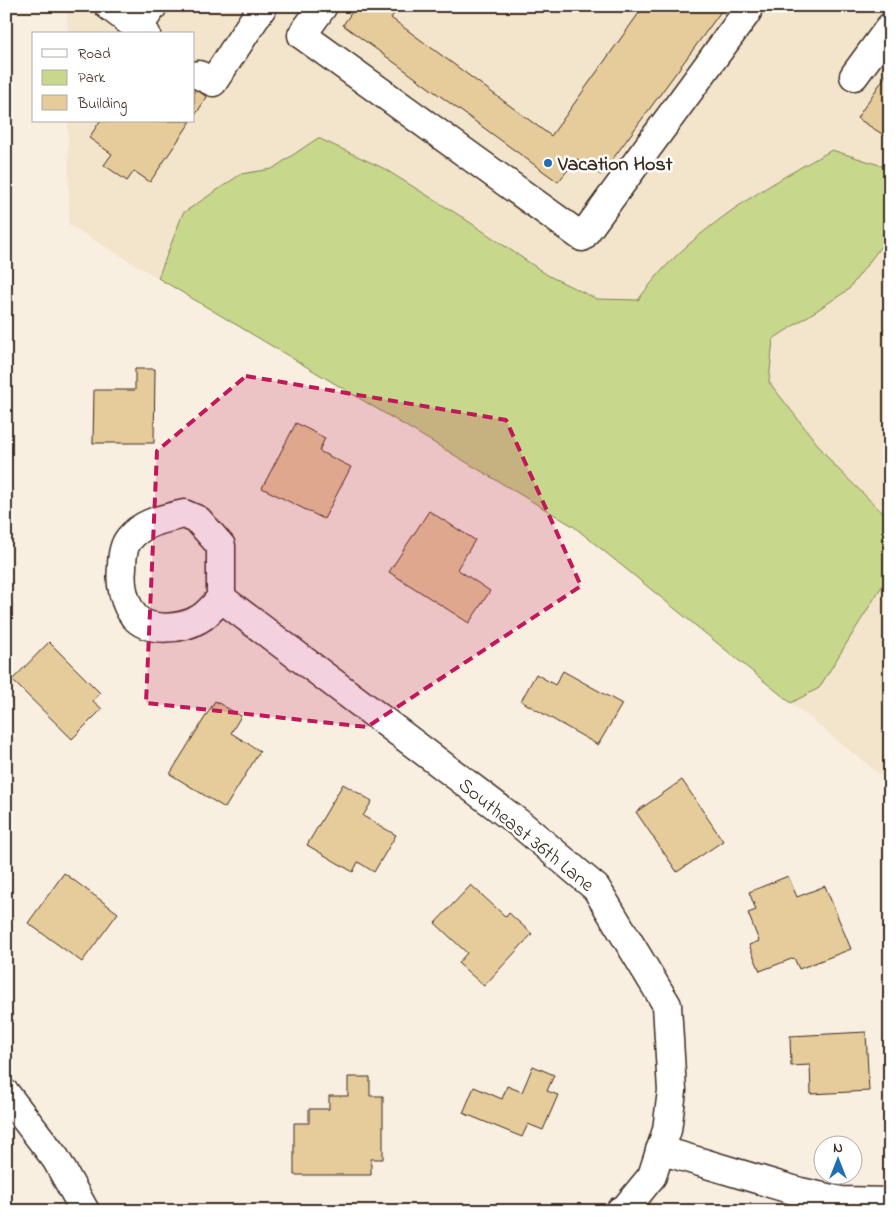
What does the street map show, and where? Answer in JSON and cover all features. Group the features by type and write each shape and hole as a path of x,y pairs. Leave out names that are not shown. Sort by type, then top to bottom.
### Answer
{"street":[{"path":"109,6 146,22"},
{"path":"206,79 263,6"},
{"path":"323,6 302,35 582,237 747,12 747,6"},
{"path":"854,76 890,27"},
{"name":"Southeast 36th Lane","path":"221,598 524,827 596,888 667,1005 672,1091 667,1130 652,1176 625,1209 620,1211"},
{"path":"6,1094 56,1159 85,1211"},
{"path":"660,1150 800,1192 841,1201 890,1202"}],"highlighted area":[{"path":"246,376 506,420 581,586 367,727 146,703 157,451"}],"shaded area":[{"path":"57,6 890,6 890,169 832,150 772,183 723,217 670,262 638,300 597,299 549,276 462,217 383,168 318,138 272,169 241,175 183,213 158,278 69,225 68,122 195,122 195,32 68,32 67,13"},
{"path":"890,230 890,520 833,464 769,382 773,339 848,290 882,245"},
{"path":"890,573 890,783 791,703 819,688"}],"green space":[{"path":"318,138 383,168 462,217 549,276 597,299 638,300 670,262 707,229 747,200 832,150 889,168 890,230 882,245 848,290 773,339 769,382 833,464 890,520 890,573 819,688 791,703 573,526 158,278 183,213 241,174 272,169"}],"building":[{"path":"356,6 399,6 391,18 551,136 644,6 725,6 601,175 577,159 558,182 343,25"},
{"path":"890,69 890,139 857,118"},
{"path":"195,89 207,97 195,115"},
{"path":"99,122 190,122 150,182 134,171 127,181 104,165 112,154 89,138"},
{"path":"135,369 155,369 154,443 93,443 94,390 135,390"},
{"path":"296,423 325,438 319,451 351,467 324,519 262,488"},
{"path":"429,511 475,540 457,569 490,591 469,623 389,572"},
{"path":"49,642 100,693 93,701 102,709 72,739 12,680"},
{"path":"563,671 622,704 598,745 521,701 536,674 555,685"},
{"path":"215,701 241,716 231,733 260,751 225,808 170,774"},
{"path":"682,780 723,841 677,872 636,812"},
{"path":"343,784 372,801 363,816 396,835 374,872 358,862 353,872 307,845"},
{"path":"64,873 118,913 82,962 28,923"},
{"path":"788,876 797,897 825,886 851,949 799,969 794,958 760,971 749,945 759,941 748,913 756,910 749,892"},
{"path":"471,885 506,917 509,913 532,934 484,986 458,963 467,953 435,923"},
{"path":"866,1032 869,1091 811,1094 810,1065 791,1066 790,1036"},
{"path":"533,1066 554,1075 547,1091 558,1095 543,1130 528,1124 522,1137 463,1113 474,1087 502,1099 507,1086 522,1092"},
{"path":"348,1077 370,1077 370,1096 383,1096 383,1159 371,1159 371,1175 294,1175 294,1123 309,1123 309,1109 329,1109 329,1096 348,1096"}],"place":[{"name":"Vacation Host","path":"548,163"}]}
